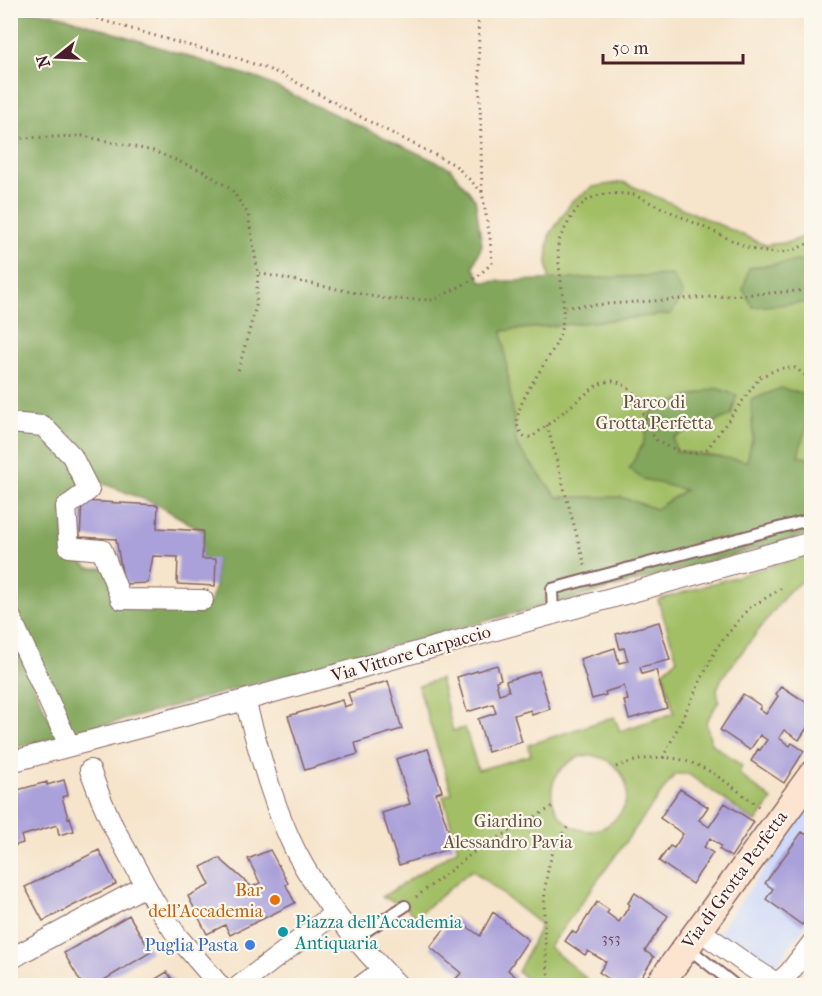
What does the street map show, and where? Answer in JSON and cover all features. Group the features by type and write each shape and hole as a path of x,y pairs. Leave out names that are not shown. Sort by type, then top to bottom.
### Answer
{"street":[{"path":"10,423 43,426 72,456 89,490 66,507 69,547 102,550 121,599 203,600"},
{"name":"Via Vittore Carpaccio","path":"10,762 245,700 812,542"},
{"path":"10,616 69,746"},
{"path":"245,700 255,740 274,796 290,838 312,879 354,938 399,986"},
{"path":"90,770 101,799 145,886 177,936 220,986"},
{"name":"Via di Grotta Perfetta","path":"658,986 812,775"},
{"path":"17,956 145,886"},
{"path":"239,986 335,914"},
{"path":"693,938 773,981 780,981 789,974 812,942"},
{"path":"361,986 383,970"}],"lane":[{"path":"553,614 552,589 812,519"},
{"path":"354,938 405,906"},
{"path":"693,938 736,986"}],"path":[{"path":"258,273 386,299 434,300 476,278 492,263 482,192 478,10"},
{"path":"91,16 183,44 232,56 281,74 455,165 482,192"},
{"path":"10,140 83,136 153,151 203,171 232,190 248,214 258,273 256,306 238,371"},
{"path":"812,241 805,246 768,253 751,249 634,195 604,194 587,199 573,212 558,245 565,306 558,340 522,401 519,411 519,430 525,437 532,437 597,385 613,381 621,383 637,396 649,430 657,441 668,447 693,454 708,448 760,377 780,368 795,368 812,382"},
{"path":"565,306 812,290"},
{"path":"547,425 589,579"},
{"path":"663,758 717,646 748,609 782,588"},
{"path":"616,767 641,760 663,758 686,760 716,774 777,821"},
{"path":"405,906 474,852 554,806"},
{"path":"550,986 546,957 545,892 550,862 557,843 569,825"}],"shaded area":[{"path":"811,805 811,917 769,975 717,934"}],"green space":[{"path":"11,11 33,11 59,15 259,79 450,168 475,199 482,245 473,267 482,282 672,275 683,295 671,314 502,331 517,446 557,497 621,497 656,509 685,490 643,479 629,469 643,444 651,411 716,388 737,395 731,415 713,423 698,425 673,438 676,451 747,461 753,435 751,400 781,388 811,396 811,408 798,456 811,459 811,534 73,734 11,599 10,427 41,429 71,458 82,492 64,506 64,549 89,568 105,568 121,603 209,604 215,586 216,560 202,559 203,531 158,505 94,480 75,454 44,424 11,420"},
{"name":"Parco di Grotta Perfetta","path":"623,182 765,245 791,242 808,234 811,228 811,534 517,614 492,314 551,293 547,262 549,236 572,201 593,187"},
{"path":"811,259 811,302 753,307 743,290 749,268"},
{"name":"Giardino Alessandro Pavia","path":"811,554 811,574 789,591 722,678 717,689 719,701 706,722 711,743 742,766 739,774 772,800 756,822 688,774 675,774 549,947 587,979 582,985 525,985 528,980 518,972 541,925 472,870 415,917 405,906 382,897 458,849 443,796 452,793 418,686 440,679 453,731 465,728 478,770 531,755 528,745 614,717 620,731 674,713 663,672 677,659 658,600","holes":["581,756 603,758 615,766 626,785 626,800 620,814 608,825 593,831 578,829 565,821 556,810 552,796 554,781 563,767"]},
{"path":"10,631 57,737 11,749 10,749"}],"building":[{"path":"82,501 158,505 157,528 203,531 202,559 216,559 215,586 177,584 178,557 153,556 148,583 124,584 116,539 80,537"},
{"path":"659,622 670,660 640,667 642,674 656,670 667,708 629,719 624,701 628,700 624,686 592,699 580,659 615,648 619,663 628,661 624,648 620,649 616,634"},
{"path":"497,665 501,679 496,681 499,694 509,691 506,681 539,671 550,709 532,715 531,710 514,715 522,742 488,752 478,719 496,713 493,704 467,712 457,677"},
{"path":"388,681 402,729 355,743 358,754 305,770 288,716 342,700 344,707 352,704 348,693"},
{"path":"781,686 812,706 812,720 799,740 784,730 779,738 790,746 792,743 804,751 784,783 751,761 767,740 760,735 750,750 720,730 743,694 761,706 759,709 766,714 778,696 776,694"},
{"path":"428,749 442,791 436,793 454,847 399,865 382,813 410,804 396,759"},
{"path":"64,780 68,795 62,797 74,831 59,835 57,825 21,836 23,843 10,847 10,792"},
{"path":"680,789 708,807 699,820 709,827 725,803 754,822 731,857 719,849 721,846 710,838 704,847 713,853 692,884 659,861 670,846 674,848 683,834 660,818"},
{"path":"802,832 812,838 812,912 802,925 766,899 773,889 765,883"},
{"path":"99,850 116,884 43,921 25,887"},
{"path":"270,850 288,883 286,885 295,903 230,935 225,925 207,934 188,896 210,885 201,867 219,858 252,887 260,883 248,859"},
{"path":"635,893 668,916 645,951 654,957 636,986 619,986 599,972 606,962 588,951 585,955 565,941 572,931 576,934 597,902 609,910 607,913 619,922"},
{"path":"493,912 528,940 508,970 516,977 509,986 462,986 455,980 461,973 430,947 454,917 480,936"},
{"path":"129,915 151,952 94,986 83,986 64,953"},
{"path":"167,972 177,986 144,986"}],"place":[{"name":"Bar dell'Accademia","path":"275,900"},
{"name":"Piazza dell'Accademia Antiquaria","path":"283,932"},
{"name":"Puglia Pasta","path":"250,945"}]}
